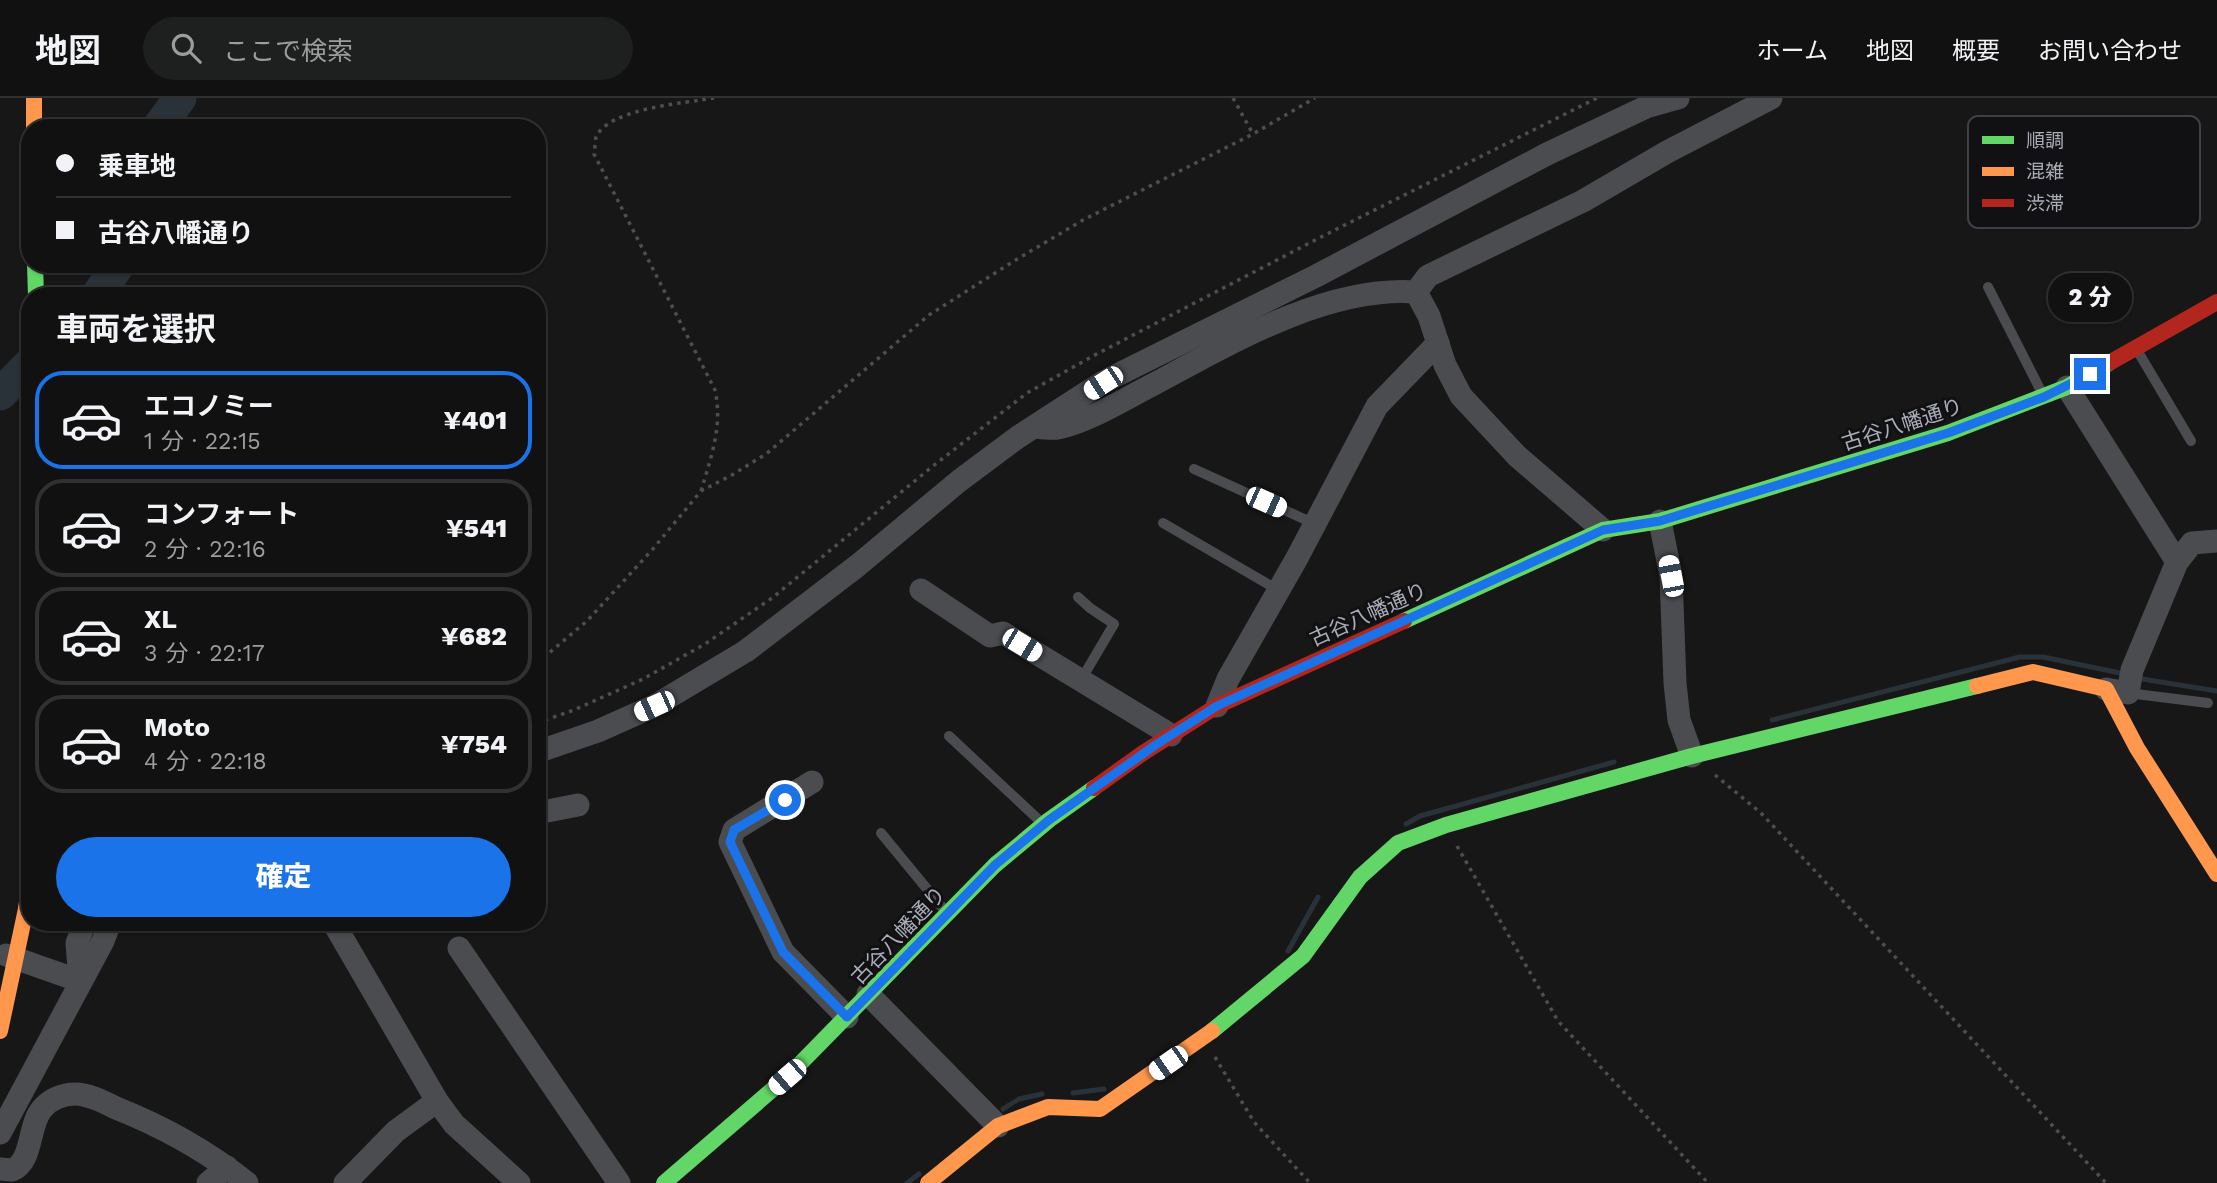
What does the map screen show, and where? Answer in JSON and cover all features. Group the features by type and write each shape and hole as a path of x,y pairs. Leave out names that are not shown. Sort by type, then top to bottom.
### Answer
{"main road":[{"path":"34,98 34,119"},
{"name":"古谷八幡通り","path":"664,1183 787,1077 995,865 1044,824 1217,706 1603,530 1660,521 1948,433 2044,397 2067,387 2217,302"},
{"path":"928,1183 998,1126 1048,1107 1100,1109 1203,1038 1303,956 1360,877 1398,843 1446,825 1692,757 2033,672 2117,691 2137,748 2217,874"},
{"path":"0,1031 21,931"}],"street":[{"path":"546,749 598,731 654,706 746,650 857,566 959,481 1034,427 1103,383 1317,276 1547,154 1646,107 1678,98"},
{"path":"1416,292 1428,276 1583,201 1667,152 1771,98"},
{"path":"1034,427 1057,428 1107,409 1264,327 1309,310 1353,297 1393,290 1416,292"},
{"path":"1416,292 1429,316 1445,365 1461,396 1517,456 1603,530"},
{"path":"1217,706 1228,679 1377,407 1438,343"},
{"path":"2067,387 2177,562"},
{"path":"1660,521 1671,576 1679,720 1692,757"},
{"path":"2117,691 2132,670 2177,562 2192,542 2217,541"},
{"path":"921,590 990,636 1003,633 1171,735"},
{"path":"812,782 734,830 730,842 783,952 847,1017"},
{"path":"546,811 578,805"},
{"path":"80,981 77,943 82,931"},
{"path":"0,1133 107,931"},
{"path":"338,931 437,1101 454,1124 519,1183"},
{"path":"459,948 619,1183"},
{"path":"0,953 80,981"},
{"path":"868,994 998,1126"},
{"path":"0,1169 12,1170 22,1163 35,1121 43,1108 55,1098 75,1094 93,1098 186,1140 247,1183"},
{"path":"345,1183 396,1130 437,1101"},
{"path":"208,1183 227,1167"}],"lane":[{"path":"1988,287 2044,397"},
{"path":"2135,348 2191,441"},
{"path":"1194,469 1315,524"},
{"path":"1163,523 1278,590"},
{"path":"1078,597 1114,624 1081,680"},
{"path":"2117,691 2208,703"},
{"path":"949,736 1044,824"},
{"path":"881,833 948,914"}],"path":[{"path":"701,491 717,437 719,409 715,390 594,154 596,138 603,129 622,116 714,98"},
{"path":"1233,98 1253,134"},
{"path":"546,655 587,621 701,491 766,454 929,315 1083,220 1253,134 1315,98"},
{"path":"1692,757 1762,813 2106,1183"},
{"path":"1446,825 1558,1021 1708,1183"},
{"path":"1203,1038 1254,1122 1310,1183"}],"waterway":[{"path":"165,119 180,98"},
{"path":"103,287 113,273"},
{"path":"0,394 21,373"},
{"path":"1772,720 2020,657 2043,657 2125,674"},
{"path":"2136,678 2217,691"},
{"path":"1406,824 1420,816 1614,762"},
{"path":"1288,951 1318,897"},
{"path":"1073,1093 1104,1089"},
{"path":"1003,1109 1019,1099 1042,1094"},
{"path":"907,1183 919,1174"}],"traffic: fast":[{"path":"35,273 36,287"},
{"path":"1404,621 1603,530 1660,521 1948,433 2067,387 2109,363"},
{"path":"1212,1031 1303,956 1360,877 1398,843 1446,825 1692,756 1977,686"},
{"path":"664,1183 787,1077 995,865 1049,820 1094,788"}],"traffic: slow":[{"path":"34,98 34,119"},
{"path":"1977,686 2033,672 2106,689 2137,748 2217,874"},
{"path":"0,1031 21,931"},
{"path":"928,1183 998,1126 1048,1107 1100,1109 1212,1031"}],"traffic: jam":[{"path":"2109,363 2217,302"},
{"path":"1094,788 1217,706 1404,621"}],"route":[{"path":"785,800 734,830 730,842 783,952 847,1017 995,865 1049,820 1143,753 1217,706 1603,530 1660,521 1948,433 2044,397 2090,374"}]}
